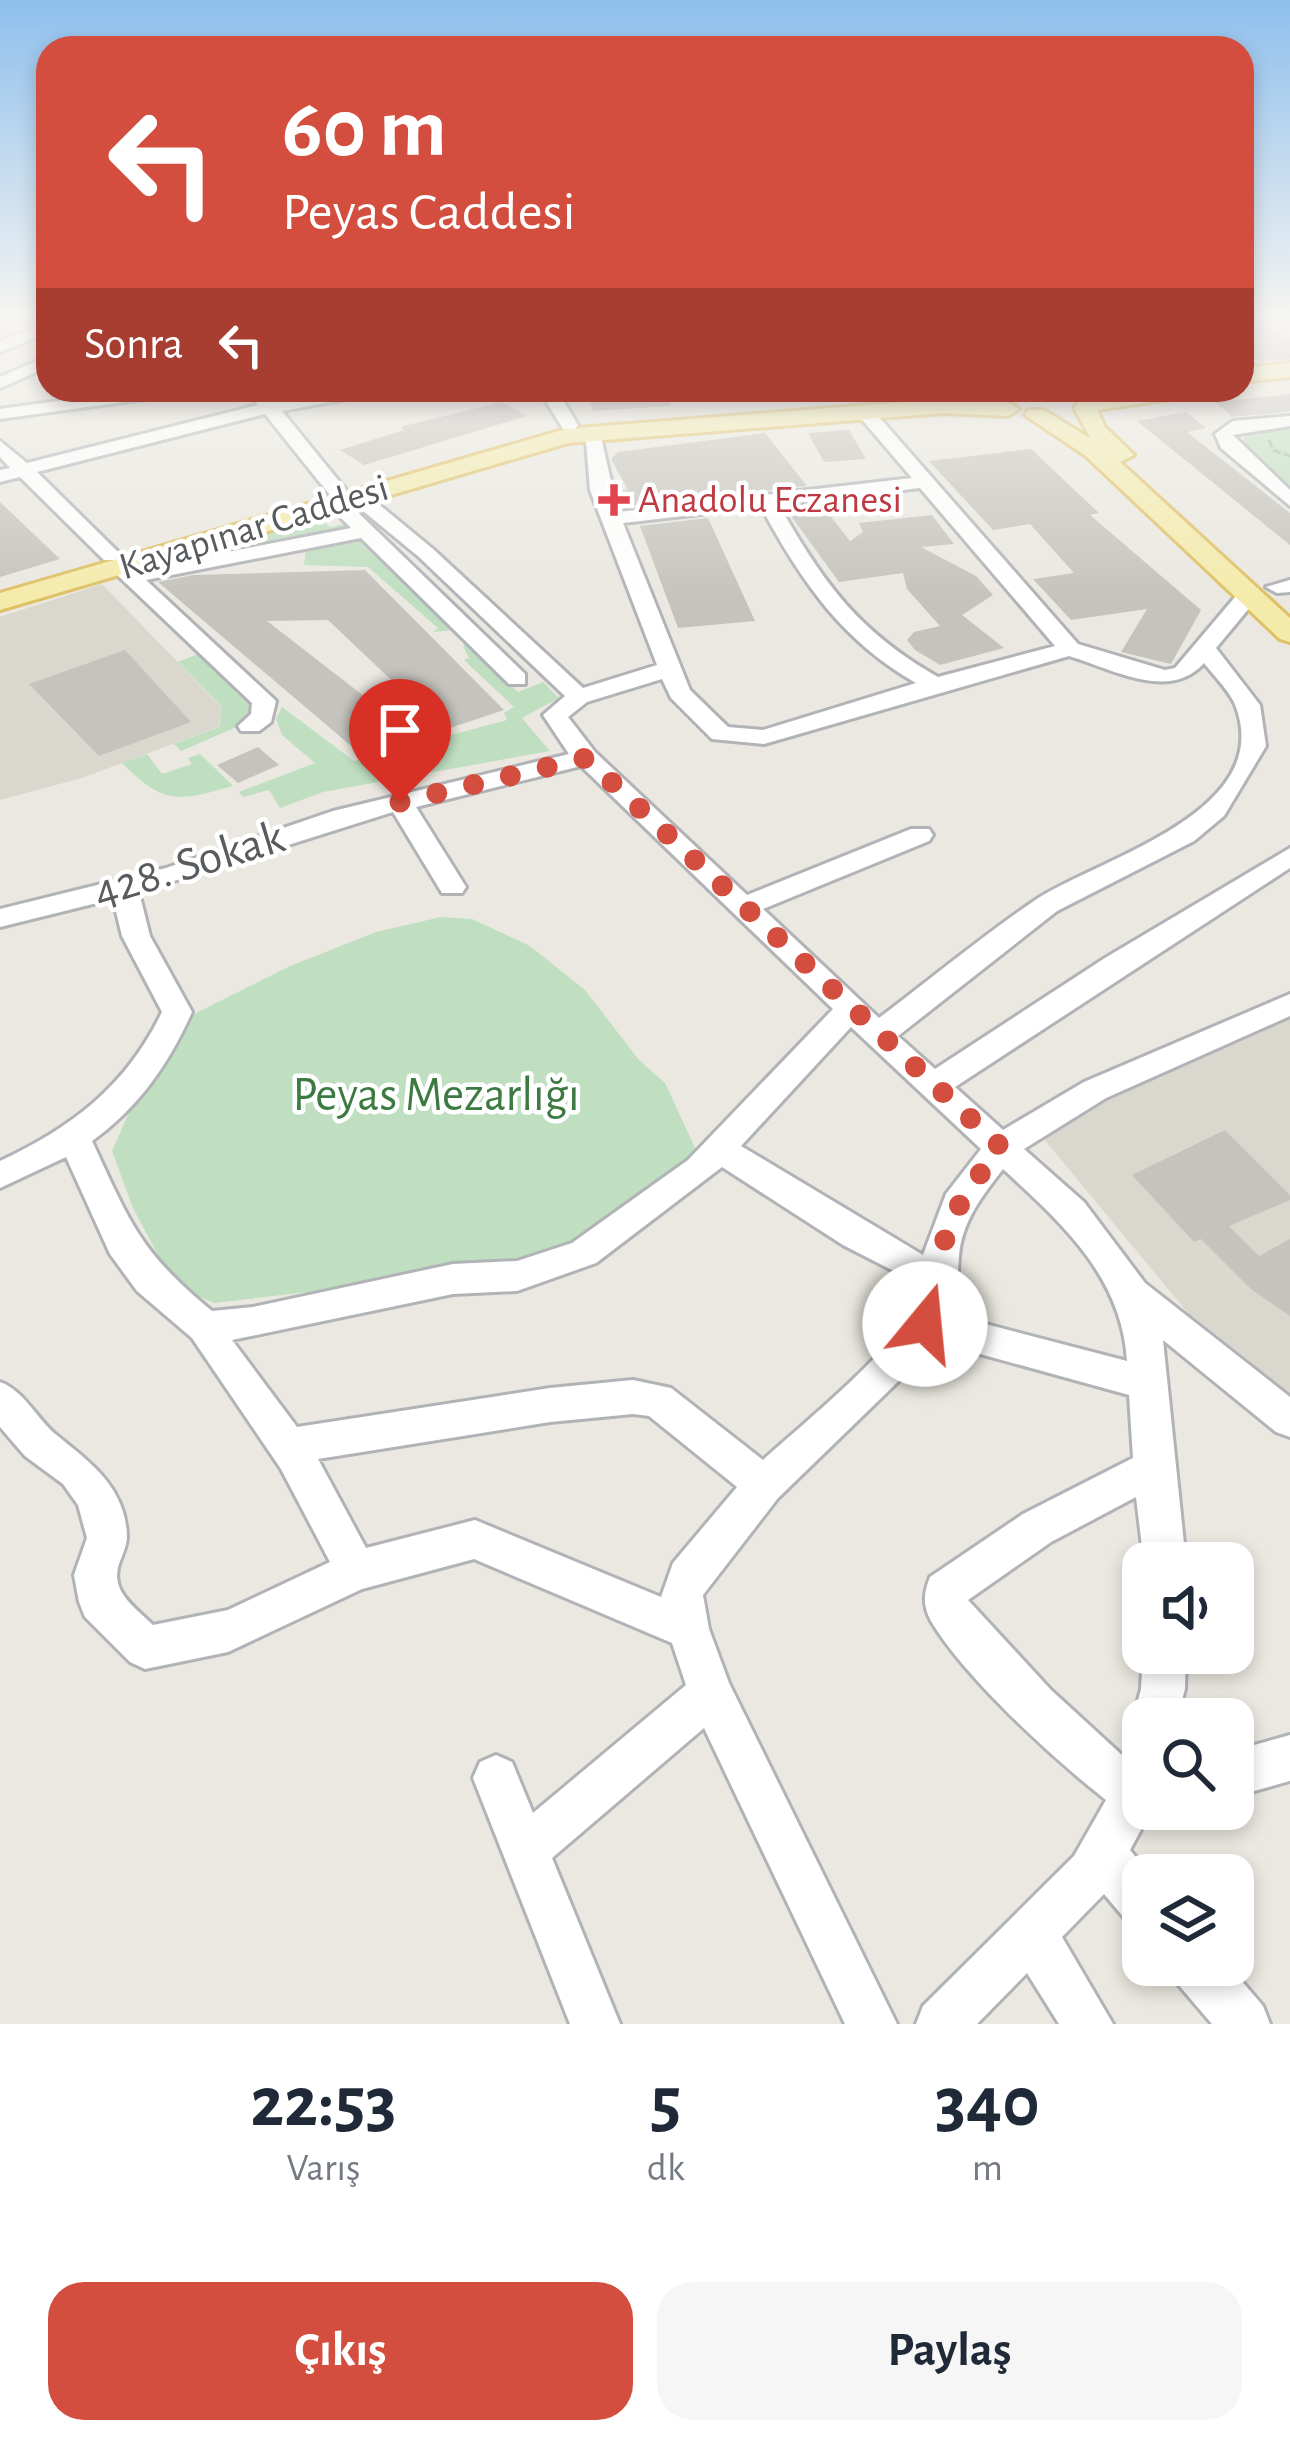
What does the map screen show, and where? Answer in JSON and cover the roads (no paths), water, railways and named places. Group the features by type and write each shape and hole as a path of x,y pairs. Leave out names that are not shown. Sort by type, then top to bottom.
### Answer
{"main road":[{"name":"Kayapınar Caddesi","path":"0,602 580,429 763,410"},
{"name":"Kayapınar Caddesi","path":"1025,410 1036,415"},
{"path":"1036,415 1080,410"},
{"path":"1064,431 1077,426 1087,410"},
{"path":"1091,410 1286,591"},
{"path":"1036,415 1094,451 1290,633"},
{"name":"Kayapınar Caddesi","path":"0,590 120,567"}],"street":[{"path":"0,476 259,410"},
{"path":"271,410 344,497 366,531 517,680"},
{"path":"565,410 580,429 679,693 721,734 764,737 1070,649"},
{"path":"864,410 1070,649 1164,677 1189,670 1249,595"},
{"path":"1290,421 1233,426 1224,434 1227,445 1290,500"},
{"path":"0,447 264,701 263,717 250,726"},
{"path":"610,519 923,482"},
{"path":"344,497 426,553 579,697"},
{"path":"766,500 793,548 847,620 873,647 937,686"},
{"path":"120,567 366,531"},
{"path":"878,1035 1047,905 1185,835 1215,811 1244,770 1254,746 1248,705 1204,648"},
{"path":"669,669 579,697 555,715 564,734 850,1010 1072,1212 1132,1294 1290,1420"},
{"name":"428. Sokak","path":"0,918 124,887 400,802 586,758"},
{"path":"400,802 452,887"},
{"path":"742,907 920,835"},
{"path":"933,1086 1114,964 1290,856"},
{"path":"0,1174 111,1114 166,1040 177,1012 136,936 124,887"},
{"path":"872,2024 711,1694 688,1629 682,1595 688,1576 764,1485 896,1360 934,1313 942,1278 941,1252 958,1203 1001,1147 1095,1090 1290,1004"},
{"path":"205,1327 253,1322 453,1279 517,1276 584,1253 650,1209 718,1148 850,1010"},
{"path":"74,1138 122,1244 150,1281 205,1327 224,1364 288,1446 325,1505 355,1571"},
{"path":"718,1148 858,1237 912,1268 942,1278"},
{"path":"1132,1294 1144,1337 1162,1542"},
{"path":"925,1324 1147,1383"},
{"path":"288,1446 550,1405 634,1397 658,1400 764,1485"},
{"path":"5,1414 77,1471 96,1498 106,1538 95,1575 100,1602 145,1647 187,1646 247,1626 355,1571 475,1539 688,1629"},
{"path":"1122,1773 1070,1744 1010,1683 946,1606 945,1591 1037,1528 1153,1468"},
{"path":"525,1850 711,1694"},
{"path":"1254,1768 1290,1758"},
{"path":"496,1778 596,2024"},
{"path":"941,2024 1091,1873 1122,1817"},
{"path":"1102,1854 1122,1878"},
{"path":"1031,1934 1088,2024"},
{"path":"1213,1986 1245,2024"}],"place":[{"name":"Anadolu Eczanesi","path":"614,500"}],"park label":[{"name":"Peyas Mezarlığı","path":"436,1096"}]}
